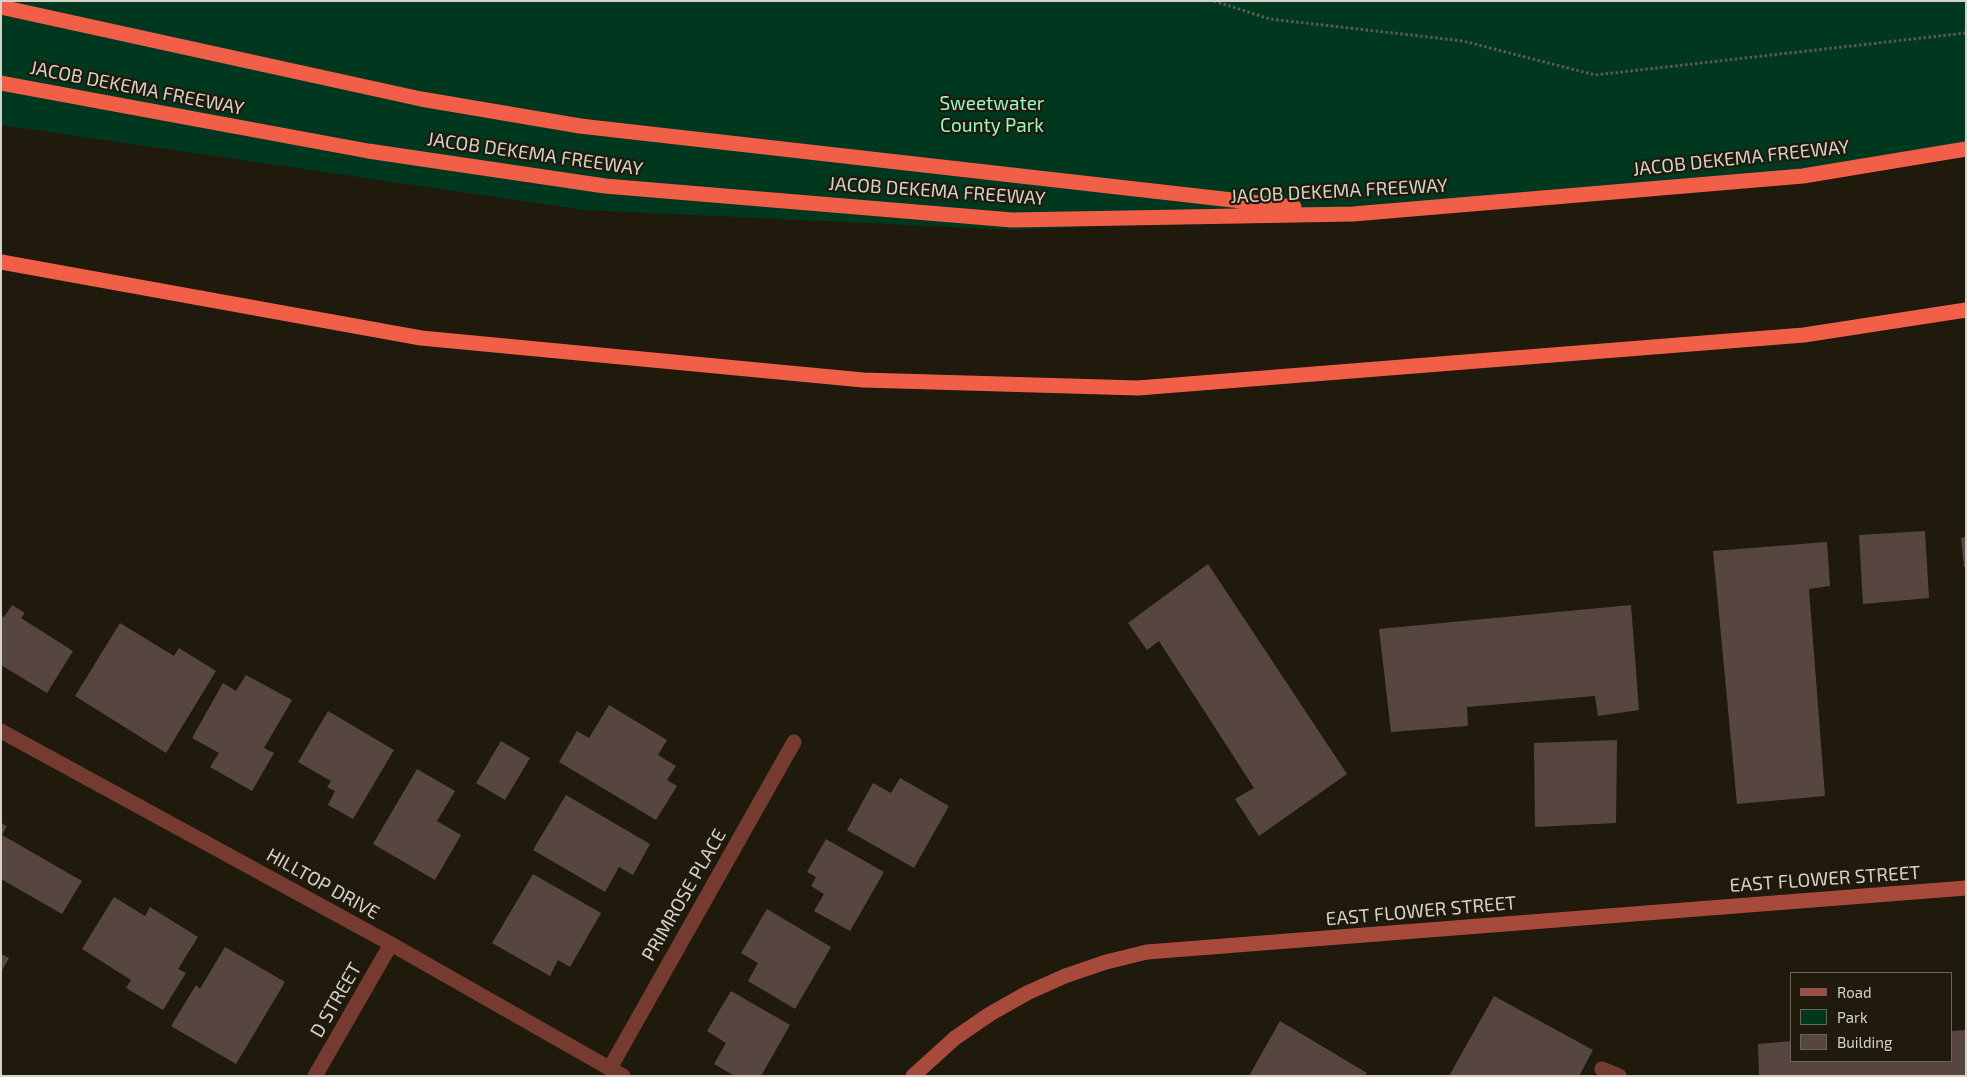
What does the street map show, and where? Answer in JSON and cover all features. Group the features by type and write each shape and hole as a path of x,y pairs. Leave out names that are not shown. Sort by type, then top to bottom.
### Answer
{"highway":[{"path":"1,8 421,99 580,126 1353,214"},
{"name":"JACOB DEKEMA FREEWAY","path":"1,83 368,152 605,186 1012,220 1353,214 1803,176 1966,149"},
{"path":"1,262 421,338 863,380 1138,388 1804,335 1966,310"}],"street":[{"name":"HILLTOP DRIVE","path":"1,731 391,944 623,1076"},
{"name":"PRIMROSE PLACE","path":"610,1068 794,742"},
{"name":"EAST FLOWER STREET","path":"913,1076 955,1038 990,1014 1027,993 1066,976 1106,962 1147,952 1966,888"},
{"name":"D STREET","path":"316,1076 391,944"},
{"path":"1602,1069 1619,1076"}],"path":[{"path":"1214,1 1270,19 1463,40 1595,75 1966,32"}],"green space":[{"name":"Sweetwater County Park","path":"1,1 1966,1 1966,149 1802,176 1353,214 1015,230 585,210 1,125"}],"building":[{"path":"1925,531 1929,598 1863,604 1859,535"},
{"path":"1966,537 1966,567 1964,567 1961,538"},
{"path":"1827,542 1830,586 1809,589 1825,796 1737,804 1713,551"},
{"path":"1208,564 1347,774 1259,836 1235,799 1254,788 1159,641 1147,650 1128,623"},
{"path":"12,605 25,613 21,618 73,651 47,693 1,665 1,616 4,617"},
{"path":"1631,605 1639,710 1598,716 1595,696 1467,707 1468,726 1391,732 1379,629"},
{"path":"120,623 174,656 179,648 216,671 166,753 75,696"},
{"path":"246,675 292,700 264,748 274,753 252,791 210,767 219,753 192,738 223,683 236,691"},
{"path":"609,705 667,740 658,755 676,766 667,780 677,786 656,820 559,762 577,731 589,738"},
{"path":"328,711 394,750 353,819 328,805 335,791 327,787 331,781 298,762"},
{"path":"1617,740 1616,823 1535,827 1534,743"},
{"path":"501,741 530,758 505,800 476,783"},
{"path":"417,769 455,791 437,821 461,835 435,880 373,844"},
{"path":"900,778 949,806 914,868 847,830 873,783 891,793"},
{"path":"566,795 650,844 633,875 619,867 605,892 533,850"},
{"path":"1,823 7,826 2,835 82,881 62,914 1,879"},
{"path":"826,839 884,872 850,931 814,911 824,894 811,886 816,877 807,872"},
{"path":"533,874 601,913 570,967 558,960 550,976 492,943"},
{"path":"114,897 145,916 150,907 198,937 178,969 186,973 163,1010 126,988 131,980 82,949"},
{"path":"767,909 831,947 795,1009 748,981 758,963 741,953"},
{"path":"225,947 285,982 236,1064 171,1026 196,985 200,989"},
{"path":"1,954 9,958 1,972"},
{"path":"731,991 790,1025 761,1076 735,1076 714,1064 726,1043 707,1031"},
{"path":"1494,996 1593,1050 1579,1076 1449,1076"},
{"path":"1280,1021 1367,1073 1365,1076 1249,1076"},
{"path":"1966,1030 1966,1076 1759,1076 1758,1044 1790,1041 1790,1062 1952,1062 1952,1031"}]}
